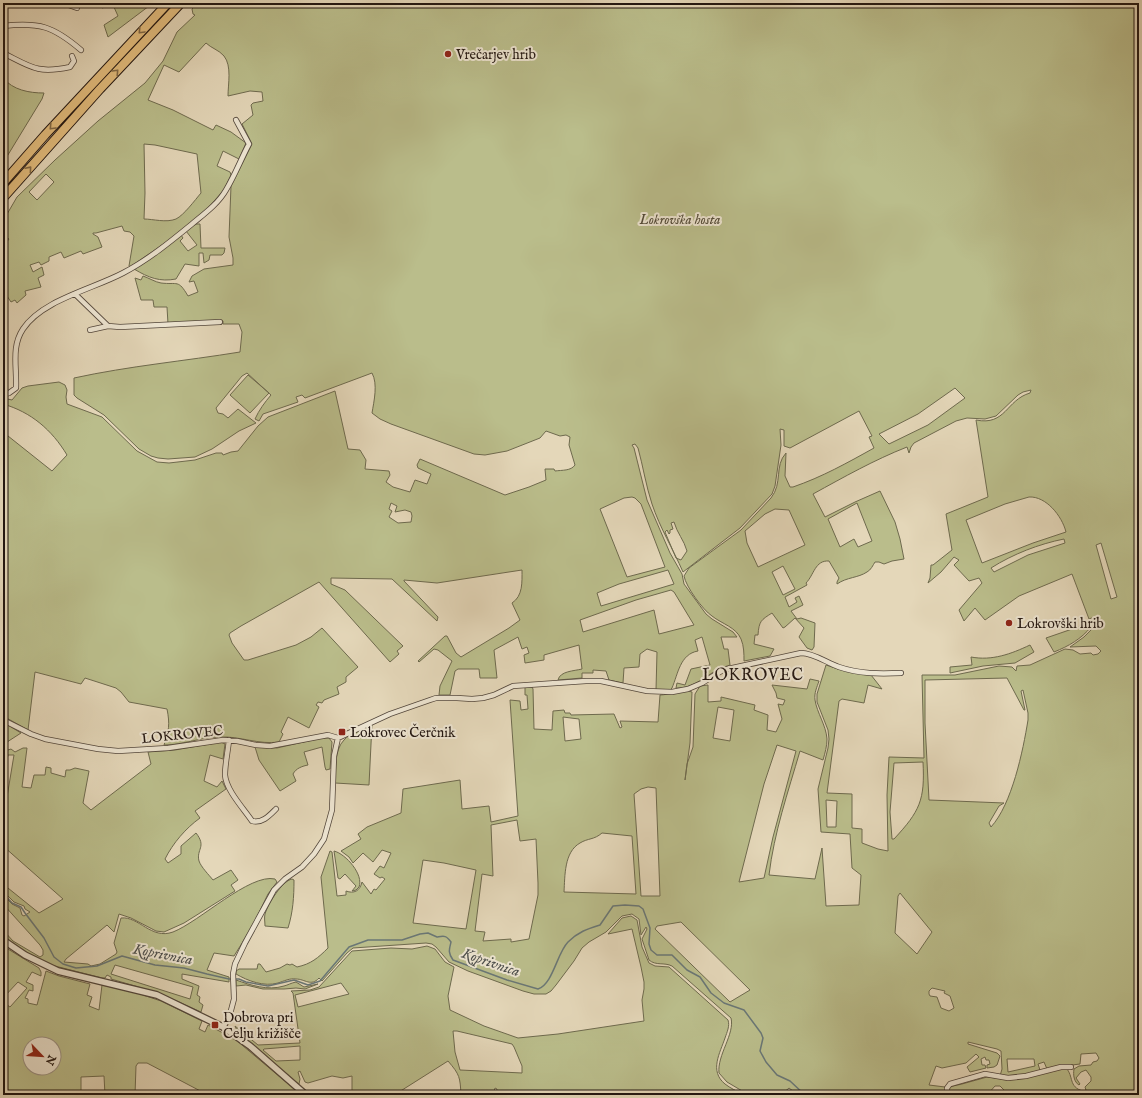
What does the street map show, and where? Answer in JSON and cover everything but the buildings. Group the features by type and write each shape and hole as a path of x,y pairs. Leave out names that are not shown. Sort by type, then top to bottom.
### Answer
{"highway":[{"path":"3,183 45,135 168,3"},
{"path":"3,198 100,89 181,3"}],"street":[{"path":"63,3 77,8"},
{"path":"3,26 33,24 47,27 57,32 81,50"},
{"path":"3,53 30,67 40,70 70,67 74,61 72,56"},
{"path":"3,395 16,388 16,344 23,329 29,322 49,306 121,274 135,266 178,235 216,203 226,190 249,144 236,120"},
{"path":"75,294 108,326"},
{"path":"90,330 108,326 120,327 220,322"},
{"path":"223,1027 232,1010 234,999 233,974 238,955 274,890 285,879 302,867 324,840 332,810 334,756 338,738 390,714 430,700 443,698 483,698 494,695 513,686 556,682 601,681 647,692 672,692 688,689 702,683 723,670 772,658 801,653 808,654 840,668 854,671 878,674 901,673"},
{"name":"LOKROVEC","path":"3,720 31,734 45,739 111,751 190,746 212,740 229,740 270,746 328,735 338,738"},
{"path":"229,740 225,775 226,783 231,791 252,821 260,822 276,809"},
{"path":"3,940 25,955 58,971 157,995 223,1027 250,1046 300,1093 306,1095"},
{"path":"947,1095 947,1088 950,1084 985,1074 1008,1078 1070,1067"}],"green space":[{"path":"97,3 153,3 108,37 104,25 118,16 113,5 102,8"},
{"name":"Lokrovška hosta","path":"198,3 1139,3 1139,1095 1009,1095 1000,1086 995,1086 987,1095 948,1095 949,1087 987,1077 1005,1079 1027,1075 1000,1076 1002,1069 1001,1051 968,1042 968,1044 997,1053 1000,1056 997,1065 987,1068 987,1065 990,1064 989,1060 986,1060 985,1057 981,1059 982,1065 985,1065 986,1068 970,1072 967,1067 979,1057 976,1054 966,1063 942,1068 936,1066 929,1085 945,1087 945,1095 798,1095 789,1088 781,1095 749,1095 727,1082 719,1073 721,1059 731,1031 731,1018 672,966 654,963 649,960 642,939 647,929 646,927 641,935 639,919 632,914 622,916 606,932 582,948 556,985 546,994 534,994 523,991 468,971 449,962 436,947 432,944 426,943 353,948 322,981 319,978 313,982 292,979 273,984 262,984 236,974 236,971 239,969 257,969 258,964 260,964 266,972 280,968 287,964 292,964 297,967 302,966 314,960 328,948 321,877 330,851 332,852 337,896 346,895 346,891 354,892 358,890 362,882 371,894 374,889 376,890 385,879 374,874 380,866 384,868 391,853 382,850 373,862 363,853 353,863 349,857 341,851 361,839 358,834 367,827 401,813 403,789 460,780 462,809 489,806 491,822 518,816 510,700 520,701 521,710 528,709 525,686 532,687 533,689 534,729 552,730 553,711 564,710 565,713 570,713 571,715 614,714 620,728 622,727 620,721 658,722 660,695 686,691 692,692 690,743 687,763 693,747 695,694 700,686 708,685 708,702 721,701 721,697 755,705 754,710 768,715 767,730 776,732 782,719 778,704 783,705 785,700 777,698 772,685 807,689 810,679 819,681 815,697 816,705 827,739 823,760 800,751 778,828 769,875 815,879 822,848 826,906 859,905 861,875 852,868 850,834 821,832 818,789 829,739 828,730 817,702 817,694 826,665 838,669 871,675 882,689 868,685 864,703 842,699 839,701 827,793 852,794 852,828 862,829 862,843 888,851 887,795 889,757 924,758 922,675 955,675 999,666 1012,667 1016,671 1017,666 1030,665 1065,649 1073,650 1080,654 1091,653 1093,655 1098,654 1101,651 1096,646 1070,647 1084,637 1093,628 1091,627 1074,642 1054,652 1046,638 1078,627 1094,619 1094,617 1089,619 1072,574 1019,596 985,620 975,608 964,621 959,610 982,583 979,578 969,581 954,565 959,560 954,557 941,572 928,583 931,565 952,550 946,514 988,497 976,420 986,421 1000,416 1022,396 1030,393 1031,390 1018,395 996,416 985,419 967,418 956,421 914,443 909,453 907,447 883,457 813,494 825,517 880,491 895,522 904,559 884,564 875,562 871,569 867,572 837,584 839,578 829,561 824,561 815,569 806,583 807,585 785,597 789,607 797,602 795,598 799,596 803,605 791,611 797,619 801,618 815,623 814,647 812,650 807,648 799,637 804,628 795,618 783,628 772,613 761,621 758,635 755,635 754,644 774,649 770,656 744,661 743,644 739,635 736,631 716,619 704,609 691,592 684,576 689,568 741,530 771,498 777,486 780,463 786,453 785,476 790,487 793,487 824,474 874,448 869,437 872,436 859,411 790,448 784,446 784,430 780,429 781,445 775,486 772,494 740,528 683,572 677,558 681,560 687,551 686,547 674,522 671,523 673,529 670,530 670,533 669,534 667,530 665,532 673,551 652,504 638,448 635,444 632,445 647,500 670,553 682,574 684,584 706,614 733,632 737,637 721,637 724,649 728,649 730,665 716,670 691,686 676,688 677,683 685,685 691,669 710,665 702,637 695,640 698,651 687,656 680,665 672,688 670,690 656,690 657,652 647,649 640,654 639,667 624,668 623,683 609,680 606,671 593,670 593,673 582,673 582,678 558,680 564,673 582,669 579,645 544,655 544,660 525,663 524,655 529,653 527,647 522,649 518,637 494,650 497,678 480,678 479,669 458,669 455,671 450,695 439,695 440,686 452,661 438,650 434,649 419,662 418,661 445,636 447,636 456,653 461,657 520,620 512,603 516,600 520,593 522,584 522,570 437,583 404,580 438,617 437,621 392,579 331,578 331,584 345,590 403,646 397,651 399,654 390,662 319,582 230,633 229,635 232,643 244,660 248,660 296,645 311,637 322,628 358,667 346,677 346,682 337,687 339,694 324,700 322,703 318,702 316,705 319,707 309,728 288,717 281,732 283,734 279,742 272,743 220,737 164,745 168,727 167,709 129,702 116,688 85,678 81,684 35,672 28,730 3,716 3,432 52,471 67,455 55,438 40,423 23,412 3,404 3,398 12,400 22,388 59,382 65,385 67,390 67,404 102,417 137,451 157,462 169,463 195,460 216,453 222,453 223,455 238,451 258,426 268,417 335,391 348,449 360,450 366,460 365,469 389,471 390,475 386,482 393,487 410,492 415,480 427,484 431,474 418,468 417,465 420,459 505,495 546,480 545,469 554,469 555,471 566,470 575,465 569,445 570,437 566,435 560,436 546,431 540,438 507,451 485,455 474,454 391,424 372,413 375,382 372,373 305,398 302,395 296,397 298,402 263,414 259,421 255,419 258,412 271,395 247,373 242,376 216,408 218,413 223,414 228,418 238,409 256,423 239,431 212,449 195,457 168,459 151,456 139,449 104,415 74,395 74,378 136,367 240,352 242,332 239,324 223,324 223,321 168,324 167,307 154,307 153,300 141,300 135,278 141,280 143,276 159,282 180,285 188,296 198,292 194,281 189,282 192,276 204,269 233,265 229,237 231,186 252,144 242,124 253,115 251,105 253,103 263,101 262,92 250,91 228,96 229,70 226,60 222,54 206,43 179,72 164,65 148,100 173,110 213,130 216,125 231,132 246,143 239,159 223,151 217,166 230,172 231,175 224,190 206,210 175,236 130,267 134,236 130,232 124,231 122,226 93,233 98,237 102,247 83,254 81,251 64,258 61,252 49,257 49,261 41,265 39,262 30,265 33,272 42,267 44,275 38,278 41,287 25,291 26,295 17,303 15,300 11,302 3,293 3,247 9,239 3,234 3,221 17,197 98,121 145,83 163,61 177,32 195,15 193,14 192,9","holes":["144,144 197,154 201,193 179,217 164,221 144,219","46,174 54,182 37,200 29,192","955,388 965,398 928,425 889,444 879,434 918,414","1029,497 1041,500 1047,503 1057,514 1066,532 982,563 966,520 1005,504","624,498 635,498 641,504 665,567 627,577 600,509","391,503 397,506 395,512 405,510 411,512 411,522 398,523 389,517 392,511 389,509","857,503 872,541 858,547 854,539 840,547 828,519","775,509 789,510 805,545 758,567 747,543 745,531 765,514","1064,539 1065,543 1028,555 994,572 991,568 1026,550","1101,543 1117,597 1111,599 1096,545","783,566 795,589 783,595 772,572","668,570 674,584 601,606 597,593 619,584","671,590 674,592 694,625 659,634 654,610 583,632 580,620 636,600","1007,678 1025,710 1021,691 1023,690 1028,720 1016,776 1005,805 998,817 991,827 989,823 999,806 1004,803 929,800 925,723 925,680","718,707 734,710 730,741 713,738","563,717 579,719 581,739 565,741","777,745 796,751 773,837 764,878 739,882 764,784","923,762 923,786 919,804 910,820 894,839 892,839 890,812 894,763","648,787 656,788 660,896 641,896 634,794 641,789","826,800 837,801 836,827 827,827","517,820 520,841 536,839 538,895 529,939 511,942 511,939 483,941 485,932 475,931 482,874 493,876 491,825","602,833 632,836 636,894 564,892 565,872 568,858 575,847 586,840 596,837","423,860 476,870 466,929 413,923","900,893 932,932 917,954 895,933 898,896","681,922 750,990 730,1002 655,929 657,926","932,988 945,991 944,993 950,996 954,1008 949,1011 941,1008 937,997 930,996 929,991","1096,1053 1099,1058 1091,1065 1079,1066 1074,1069 1074,1078 1079,1085 1080,1084 1076,1078 1081,1072 1086,1070 1091,1077 1091,1081 1085,1087 1086,1090 1083,1091 1075,1087 1066,1068 1030,1074 1040,1070 1038,1064 1044,1062 1047,1069 1080,1064 1081,1054","1007,1059 1034,1059 1035,1066 1008,1072"]},
{"path":"3,78 16,88 44,93 42,99 3,163"},
{"path":"193,224 200,224 201,248 225,248 222,255 210,255 209,260 204,263 203,253 199,253 199,266 185,264 176,279 160,280 145,275 134,269 181,235 183,238 180,241 188,251 197,245 186,231"},
{"path":"248,375 269,393 250,413 230,395"},
{"path":"1030,645 1034,652 1015,663 983,666 950,673 950,667 972,665 971,657 986,658 1001,656"},
{"path":"3,722 21,733 4,744 8,750 11,749 15,752 23,748 27,748 22,787 31,788 34,775 45,775 46,767 51,768 51,773 65,777 66,770 75,768 89,771 83,803 91,810 151,764 148,752 175,750 221,742 225,744 223,759 210,755 204,781 217,787 222,781 226,789 195,811 200,818 180,836 165,859 168,863 181,854 181,846 196,833 201,842 198,857 201,866 213,880 231,870 238,880 231,885 235,891 184,923 164,932 156,931 131,918 119,914 114,932 107,925 64,962 88,964 91,966 100,964 116,954 117,952 114,943 121,918 134,920 158,933 165,934 173,932 184,927 252,883 265,879 275,879 277,882 268,894 252,927 234,956 214,953 207,970 229,977 229,982 182,974 182,979 199,986 197,995 200,997 199,1002 203,1005 201,1012 159,993 111,979 111,977 107,975 105,978 102,978 51,965 26,953 3,937 3,930 13,941 40,957 43,955 43,950 40,945 3,904 3,895 12,904 20,908 22,915 24,916 30,912 25,909 24,906 14,902 3,891 3,884 39,913 63,899 3,846 3,815 14,755 8,755 3,780","holes":["115,965 193,987 190,999 111,974"]},
{"path":"372,724 369,785 335,783 336,760 341,744 350,735"},
{"path":"321,738 329,738 332,742 330,769 326,770 322,747 304,752 308,765 296,770 293,774 296,781 280,791 259,760 255,747 277,748"},
{"path":"334,851 344,856 356,871 360,882 359,887 356,890 352,891 356,886 345,874 340,879 338,878"},
{"path":"292,879 294,880 293,898 288,928 265,926 265,914 272,899 284,884"},
{"path":"631,916 637,920 642,947 649,963 655,966 669,967 728,1020 728,1029 717,1062 718,1073 720,1079 725,1084 743,1095 496,1095 497,1089 495,1088 493,1095 461,1095 459,1076 448,1061 399,1092 401,1095 352,1095 352,1076 343,1078 332,1076 308,1083 305,1082 300,1071 298,1072 300,1079 299,1084 297,1083 239,1035 235,1026 258,1045 300,1043 293,993 291,991 310,990 319,987 352,951 391,948 412,949 427,946 435,949 445,962 454,967 448,996 450,1010 484,1026 518,1038 558,1034 644,1021 642,1000 644,982 632,929 608,934 622,918","holes":["341,983 349,994 298,1007 295,995","453,1031 512,1044 522,1066 522,1073 460,1070 455,1052","300,1046 300,1060 276,1061 263,1050"]},
{"path":"3,946 39,968 41,972 41,976 32,972 26,982 33,985 33,991 29,990 25,998 28,999 28,1003 37,1005 46,971 90,984 87,995 92,997 89,1006 99,1010 102,985 137,993 161,1001 202,1021 199,1029 205,1032 208,1025 236,1040 293,1088 295,1090 294,1095 208,1095 147,1063 138,1063 136,1066 135,1095 105,1095 104,1076 81,1077 81,1095 3,1095 3,1002 10,1007 27,988 18,982 3,998"},
{"path":"236,980 265,988 285,986 296,982 304,987 318,984 305,989 263,989 246,985 236,986"}],"waterway":[{"name":"Koprivnica","path":"3,893 12,903 21,907 44,938 54,957 63,964 76,968 97,966 122,956 155,965 184,968 229,979 239,979 246,982 268,986 294,980 308,985 320,981 349,947 368,940 402,940 428,933 437,937 445,936 448,938 451,942 449,949 453,960 507,980 538,989 547,981 564,947 575,936 583,931 600,925 613,906 639,906 643,909 650,928 649,944 651,950 657,955 672,955 687,970 700,977 711,993 724,1003 744,1010 761,1033 763,1038 760,1051 766,1062 777,1075 790,1081 805,1095"}],"place":[{"name":"Vrečarjev hrib","path":"448,54"},
{"name":"Lokrovški hrib","path":"1009,623"},
{"name":"Lokrovec Čerčnik","path":"342,732"},
{"name":"Dobrova pri Celju križišče","path":"215,1025"}],"district":[{"name":"LOKROVEC","path":"753,674"}]}
